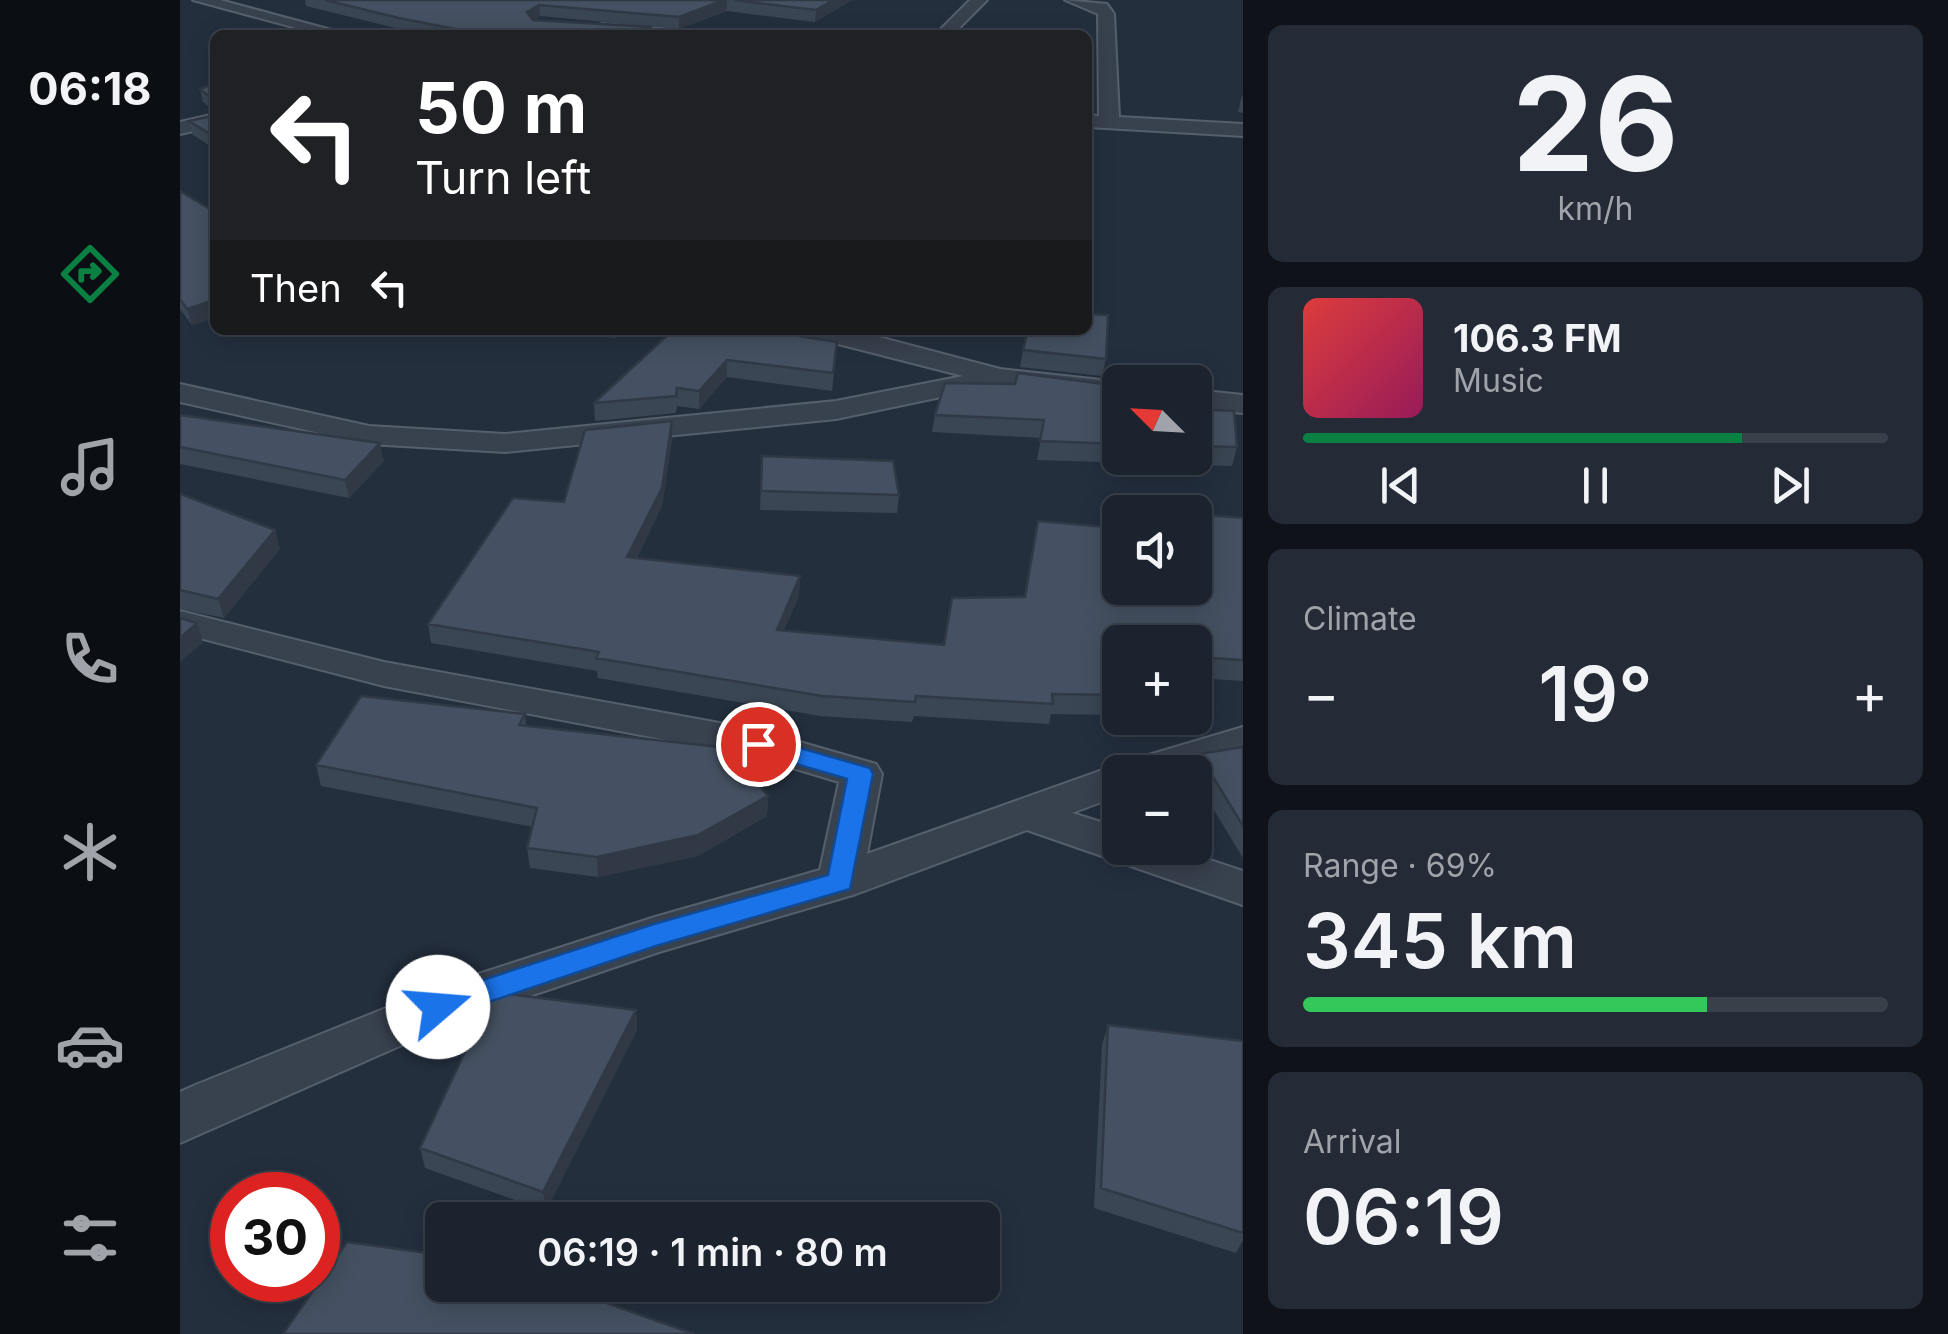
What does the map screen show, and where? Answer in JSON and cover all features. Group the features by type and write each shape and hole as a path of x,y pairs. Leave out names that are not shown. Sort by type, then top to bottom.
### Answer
{"street":[{"path":"180,4 194,0"},
{"path":"201,0 322,30"},
{"path":"949,30 979,0"},
{"path":"1073,0 1100,7 1106,14 1098,121 1243,130"},
{"path":"586,28 611,30"},
{"path":"180,128 210,121"},
{"path":"839,335 998,377 1102,389"},
{"path":"180,394 369,436 505,443 836,410 998,377"},
{"path":"1212,401 1243,404"},
{"path":"180,622 384,674 758,744 861,774 840,882"},
{"path":"1196,755 1243,741"},
{"path":"180,1119 211,1102 438,1007 654,935 840,882 1102,786"},
{"path":"1026,813 1102,839"},
{"path":"1177,865 1243,888"}],"building":[{"path":"325,0 724,0 679,17 539,5 527,12 533,20 652,27 644,30 460,30"},
{"path":"734,0 833,0 816,10"},
{"path":"210,117 210,134 189,121"},
{"path":"180,191 210,209 210,302 187,309 180,299"},
{"path":"1092,314 1108,315 1106,359 1023,350 1027,335 1092,335"},
{"path":"668,335 793,335 837,342 833,373 727,360 699,391 677,388 676,396 594,403"},
{"path":"1018,373 1102,384 1102,443 1040,441 1044,420 935,415 945,383 1015,384"},
{"path":"1212,410 1234,411 1237,447 1212,446"},
{"path":"180,415 380,443 345,480 180,447"},
{"path":"672,421 662,488 627,557 800,576 777,630 944,645 952,598 1025,597 1038,521 1102,526 1102,605 1212,605 1212,515 1243,518 1243,660 1212,658 1212,625 1102,625 1102,695 1052,694 1053,704 916,696 915,702 822,696 596,658 599,652 428,624 513,498 564,502 585,430"},
{"path":"762,456 893,461 899,495 761,491"},
{"path":"180,494 275,530 218,599 180,590"},
{"path":"180,618 197,623 180,638"},
{"path":"361,696 525,714 519,725 728,748 768,796 698,835 597,857 527,848 537,808 316,765"},
{"path":"1243,747 1243,826 1212,775 1212,755 1199,754"},
{"path":"493,992 636,1010 543,1192 420,1148"},
{"path":"1108,1025 1243,1041 1243,1233 1101,1188"},
{"path":"347,1242 425,1253 425,1302 604,1302 694,1334 283,1334 305,1302 340,1302 340,1252"}],"route":[{"path":"438,1007 654,935 840,882 861,774 758,744"}]}
